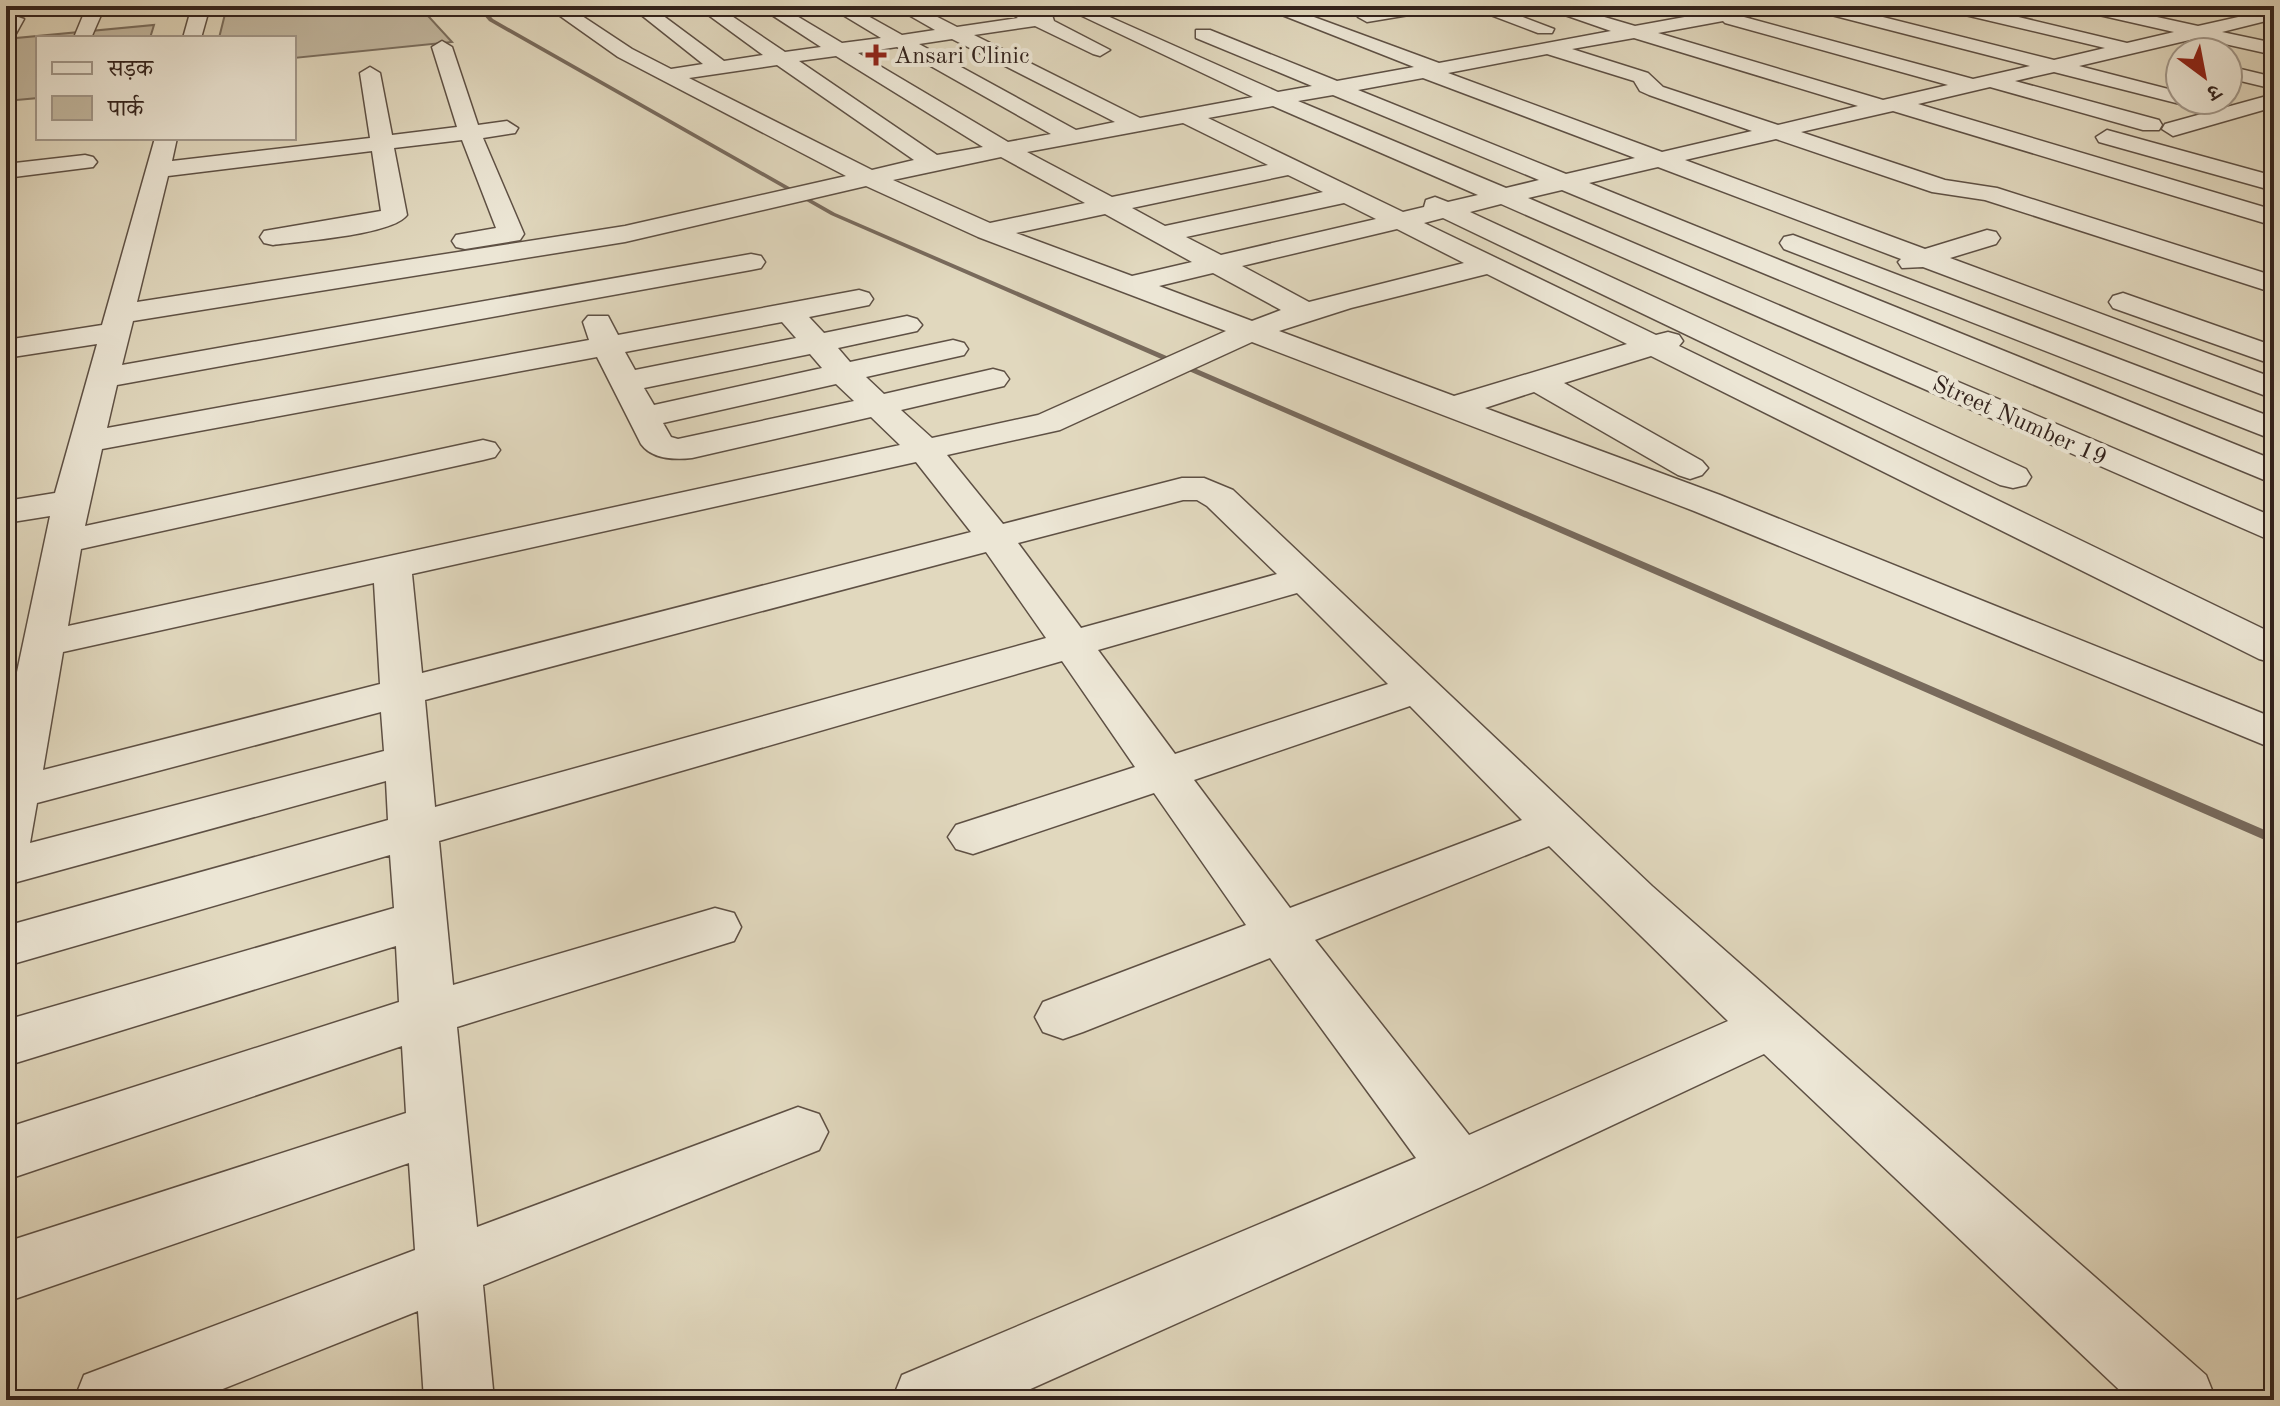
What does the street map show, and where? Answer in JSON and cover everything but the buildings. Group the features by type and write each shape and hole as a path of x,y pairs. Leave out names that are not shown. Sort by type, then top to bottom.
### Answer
{"street":[{"path":"84,35 96,6"},
{"path":"193,36 201,6"},
{"path":"555,6 595,36 854,182 910,198 1246,334 1456,406 2267,725"},
{"path":"639,6 720,67"},
{"path":"705,6 933,163"},
{"path":"767,6 1005,150 1306,312"},
{"path":"837,6 1073,137"},
{"path":"902,6 1137,125"},
{"path":"1268,6 1921,259 2274,389"},
{"path":"1367,17 1397,9 1433,6"},
{"path":"1476,6 1547,49 1641,77 1648,81 1647,87 1656,91 1941,187 1988,193 2274,286"},
{"path":"1548,6 1593,29 1841,115"},
{"path":"1818,6 2164,94"},
{"path":"1886,6 2164,74"},
{"path":"1950,6 2128,48 2164,49"},
{"path":"2083,6 2274,49"},
{"path":"2214,6 2270,17"},
{"path":"1380,79 1477,57 1547,49 1593,29 1635,22 1676,24 1767,7 2015,74"},
{"path":"1038,20 1078,10 1122,8"},
{"name":"Street Number 19","path":"1078,10 1275,99 1767,309 2274,531"},
{"path":"1345,10 1412,33"},
{"path":"980,12 1038,20 1123,61"},
{"path":"1214,12 1331,69 1562,167 1826,290 2274,473"},
{"path":"668,75 953,33 1007,16"},
{"path":"1721,16 2214,139"},
{"path":"2191,36 2270,17"},
{"path":"6,18 15,19 6,35"},
{"path":"1635,22 2274,218"},
{"path":"1676,24 1809,62"},
{"path":"1190,29 1331,69 1380,79 1505,130"},
{"path":"442,47 470,133 515,242"},
{"path":"1445,210 1501,196 1562,167 1608,170 1841,115 1884,97 1936,93 2128,48"},
{"path":"1477,57 1696,149 1975,242 2007,261"},
{"path":"2244,59 2274,66"},
{"path":"1224,122 1331,69"},
{"path":"273,237 380,221 394,215 370,73"},
{"path":"1672,77 1812,122"},
{"path":"2244,83 2273,102"},
{"path":"1936,93 2274,184"},
{"path":"2244,101 2273,102"},
{"path":"1636,103 1740,139"},
{"path":"227,276 515,242 562,244 698,220 933,163 1182,116 1224,122 1333,159"},
{"path":"2173,129 2199,116"},
{"path":"1224,122 1290,168 1346,195 1445,210 1705,329 2013,477"},
{"path":"6,842 66,523 162,154 382,143 507,128"},
{"path":"6,171 85,162"},
{"path":"1000,180 1076,165"},
{"path":"987,231 1290,168"},
{"path":"1608,170 1652,188"},
{"path":"910,198 955,189"},
{"path":"1162,234 1346,195"},
{"path":"1129,285 1216,263 1400,205"},
{"path":"1400,205 1490,265 2274,650"},
{"path":"2187,257 2274,227"},
{"path":"1770,234 2274,430"},
{"path":"6,349 116,323 515,242"},
{"path":"1456,406 1975,242"},
{"path":"562,244 588,292 607,347 658,444 676,450 831,358 859,299"},
{"path":"103,378 751,262"},
{"path":"43,644 1048,423 1116,397 1246,334 1306,312 1490,265"},
{"path":"2183,324 2274,286"},
{"path":"2095,292 2274,356"},
{"path":"644,417 831,358 907,325"},
{"path":"87,442 607,347 831,358 993,379"},
{"path":"625,382 831,358 953,349"},
{"path":"831,358 924,449 994,537 1280,933 1459,1168"},
{"path":"1537,381 1690,468"},
{"path":"6,537 66,523 483,450"},
{"path":"15,793 994,537 1182,489 1204,489 1220,498 1306,578 1556,825 1771,1027 2181,1400"},
{"path":"6,512 66,523"},
{"path":"392,567 459,1400"},
{"path":"6,946 1306,578"},
{"path":"973,837 1418,689"},
{"path":"6,867 408,760"},
{"path":"1063,1017 1556,825"},
{"path":"6,1043 420,919"},
{"path":"6,1154 427,1015 715,927"},
{"path":"927,1400 1459,1168 1673,1068 1771,1027"},
{"path":"6,1272 437,1128"},
{"path":"109,1400 448,1271 798,1132"}],"green space":[{"path":"227,6 419,6 452,42 296,58 296,36 220,36"},
{"path":"154,25 151,36 38,36"},
{"path":"36,36 36,98 6,101 6,39"}],"waterway":[{"path":"478,6 491,20 833,214 2274,839"}],"place":[{"name":"Ansari Clinic","path":"876,55"}]}
